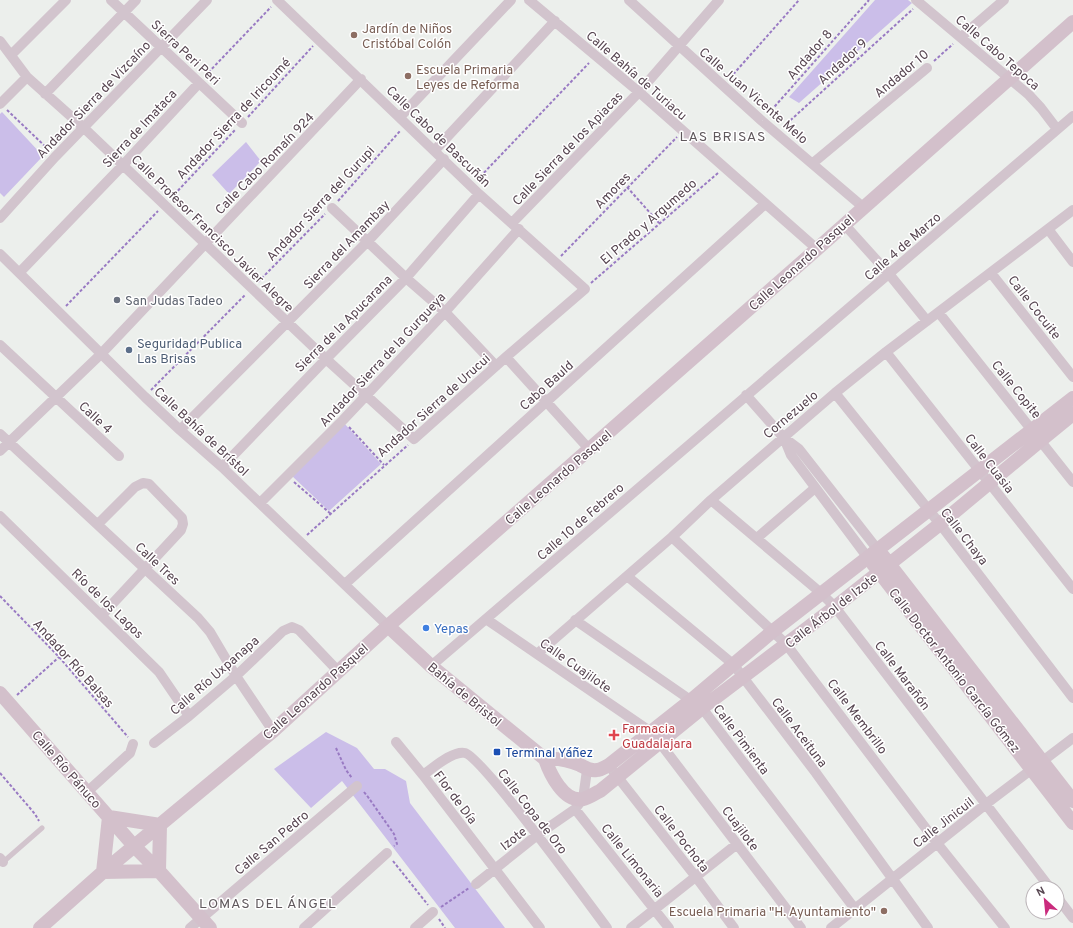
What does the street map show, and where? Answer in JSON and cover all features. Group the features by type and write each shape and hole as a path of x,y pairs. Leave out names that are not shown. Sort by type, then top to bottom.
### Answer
{"street":[{"path":"11,55 66,0"},
{"name":"Sierra Peri Peri","path":"111,0 242,123"},
{"path":"46,94 136,0"},
{"name":"Andador Sierra de Vizcaíno","path":"0,218 55,157 207,0"},
{"name":"Calle Cabo de Bascuñán","path":"277,0 471,186 585,289"},
{"path":"404,121 511,0"},
{"name":"Calle Bahía de Turiacu","path":"529,0 555,20 595,56 639,92 723,168 817,249"},
{"name":"Calle Sierra de los Apiacas","path":"515,226 639,92 719,0"},
{"path":"961,37 1004,0"},
{"name":"Calle Cabo Tepoca","path":"919,1 1009,78 1037,104 1057,129"},
{"name":"Calle Juan Vicente Melo","path":"636,2 679,46 723,86 863,207"},
{"path":"435,150 555,20"},
{"name":"Calle Leonardo Pasquel","path":"40,928 103,872 273,731 388,626 1073,22"},
{"name":"Calle Profesor Francisco Javier Alegre","path":"0,41 27,77 84,128 326,359 414,439"},
{"name":"Andador 10","path":"813,164 927,68"},
{"path":"0,104 27,77"},
{"name":"Calle Cabo Romaín 924","path":"0,451 101,354 361,79"},
{"name":"Sierra de Imataca","path":"20,272 199,83"},
{"name":"Calle 4 de Marzo","path":"746,395 1073,116"},
{"name":"Sierra del Amambay","path":"180,430 368,241 444,159"},
{"name":"Sierra de la Apucarana","path":"222,467 406,278 480,194"},
{"name":"Cabo Bauld","path":"345,584 765,204"},
{"path":"332,208 406,278 445,312 496,366"},
{"name":"Cornezuelo","path":"537,654 627,576 711,500 835,393 886,352 1073,210"},
{"path":"844,224 889,274 927,321"},
{"name":"Andador Sierra de la Gurgueya","path":"260,503 343,420 445,312 515,226"},
{"path":"1048,229 1073,262"},
{"name":"Calle Bahía de Brístol","path":"0,254 20,272 145,397 222,467 388,626"},
{"name":"Calle Cocuite","path":"991,273 1073,377"},
{"name":"Andador Sierra de Urucui","path":"414,439 585,289"},
{"name":"Calle Copite","path":"939,312 1073,482"},
{"name":"Calle 4","path":"0,345 119,456"},
{"name":"Calle Cuasia","path":"886,352 1073,589"},
{"path":"506,357 548,401 589,449"},
{"name":"Calle Chaya","path":"835,393 940,524 1073,698"},
{"name":"Calle Doctor Antonio García Gómez","path":"746,395 783,437 799,449 873,554 1038,765 1073,801"},
{"name":"Calle 10 de Febrero","path":"431,666 746,395"},
{"name":"Calle Árbol de Izote","path":"579,804 600,791 613,771 651,732 743,678 835,607 990,483 1073,398"},
{"name":"Calle Árbol de Izote","path":"587,770 613,771 660,743 733,664 773,631 980,471 1073,414"},
{"name":"Calle Tres","path":"0,434 198,618 210,632 236,676 273,731"},
{"name":"Calle Doctor Antonio García Gómez","path":"783,437 791,455 815,488 873,554"},
{"path":"98,524 135,487 143,483 149,484 182,518 183,524 181,530 102,615"},
{"path":"757,538 815,488"},
{"name":"Calle Marañón","path":"711,500 821,593 835,607 1044,880"},
{"name":"Río de los Lagos","path":"0,516 159,672 189,716"},
{"name":"Calle Membrillo","path":"672,536 786,644 937,842 1005,928"},
{"name":"Calle Aceituna","path":"627,576 733,664 816,773 928,928"},
{"name":"Calle Cuajilote","path":"486,619 651,732"},
{"name":"Calle Pimienta","path":"575,620 696,705 855,909"},
{"name":"Bahía de Bristol","path":"388,626 431,666 545,760 560,789 575,799 579,804"},
{"name":"Calle Río Uxpanapa","path":"154,743 189,716 236,676 283,631 292,627 299,630 338,671"},
{"name":"Calle Río Pánuco","path":"4,698 134,846 160,871 205,923"},
{"name":"Calle Jinicuil","path":"831,928 937,842 1073,738"},
{"name":"Flor de Día","path":"396,742 423,774 540,928"},
{"name":"Cuajilote","path":"660,743 802,928"},
{"path":"87,792 130,753 133,744"},
{"name":"Calle Copa de Oro","path":"423,774 452,755 459,752 467,753 489,776 607,928"},
{"path":"545,760 554,758 573,762 581,765 587,770 579,804"},
{"name":"Calle Doctor Antonio García Gómez","path":"1038,765 1073,823"},
{"name":"Calle Pochota","path":"613,771 734,928"},
{"name":"Calle San Pedro","path":"190,928 205,923 357,786"},
{"name":"Izote","path":"476,884 579,804"},
{"name":"Calle Limonaria","path":"579,804 669,928"},
{"path":"109,817 160,825 160,871 103,872 109,817"},
{"path":"631,928 737,844"},
{"path":"304,928 387,854"},
{"path":"1065,908 1073,918"},
{"path":"415,928 433,912"}],"lane":[{"path":"1,861 42,828"}],"path":[{"path":"199,83 277,0"},
{"path":"723,86 799,0"},
{"name":"Andador 8","path":"762,121 869,0"},
{"name":"Andador 9","path":"776,133 919,1"},
{"name":"Andador 10","path":"927,68 961,37"},
{"name":"Andador Sierra de Iricoumé","path":"60,312 242,123 319,40"},
{"path":"471,186 595,56"},
{"path":"0,104 55,157"},
{"name":"Andador Sierra del Gurupi","path":"145,397 251,288 332,208 404,121"},
{"name":"Amores","path":"555,262 682,131"},
{"name":"El Prado y Argumedo","path":"585,289 723,168"},
{"path":"627,187 659,223"},
{"path":"343,420 385,465"},
{"name":"Andador Sierra de Urucui","path":"300,541 414,439"},
{"path":"287,476 330,514"},
{"name":"Andador Río Balsas","path":"0,596 58,657 126,734 133,744"},
{"path":"4,698 58,657"},
{"path":"336,748 346,770 357,786 368,797 394,834 397,844 387,854 445,928"},
{"path":"0,773 35,814 42,828"},
{"path":"433,912 476,884"}],"shaded area":[{"path":"875,0 908,0 912,3 799,103 789,97"},
{"path":"2,112 43,156 4,197 0,193 0,114"},
{"path":"246,142 261,161 229,194 212,175"},
{"path":"344,423 381,464 329,511 291,475"},
{"path":"326,732 357,748 374,769 385,769 406,781 410,803 505,928 455,928 342,781 311,808 274,769"}],"place":[{"name":"Jardín de Niños Cristóbal Colón","path":"354,35"},
{"name":"Escuela Primaria Leyes de Reforma","path":"408,76"},
{"name":"San Judas Tadeo","path":"117,300"},
{"name":"Seguridad Publica Las Brisas","path":"129,350"},
{"name":"Yepas","path":"426,628"},
{"name":"Farmacia Guadalajara","path":"614,735"},
{"name":"Terminal Yáñez","path":"497,752"},
{"name":"Escuela Primaria \"H. Ayuntamiento\"","path":"884,911"}],"district":[{"name":"LAS BRISAS","path":"723,136"},
{"name":"LOMAS DEL ÁNGEL","path":"268,903"}]}
